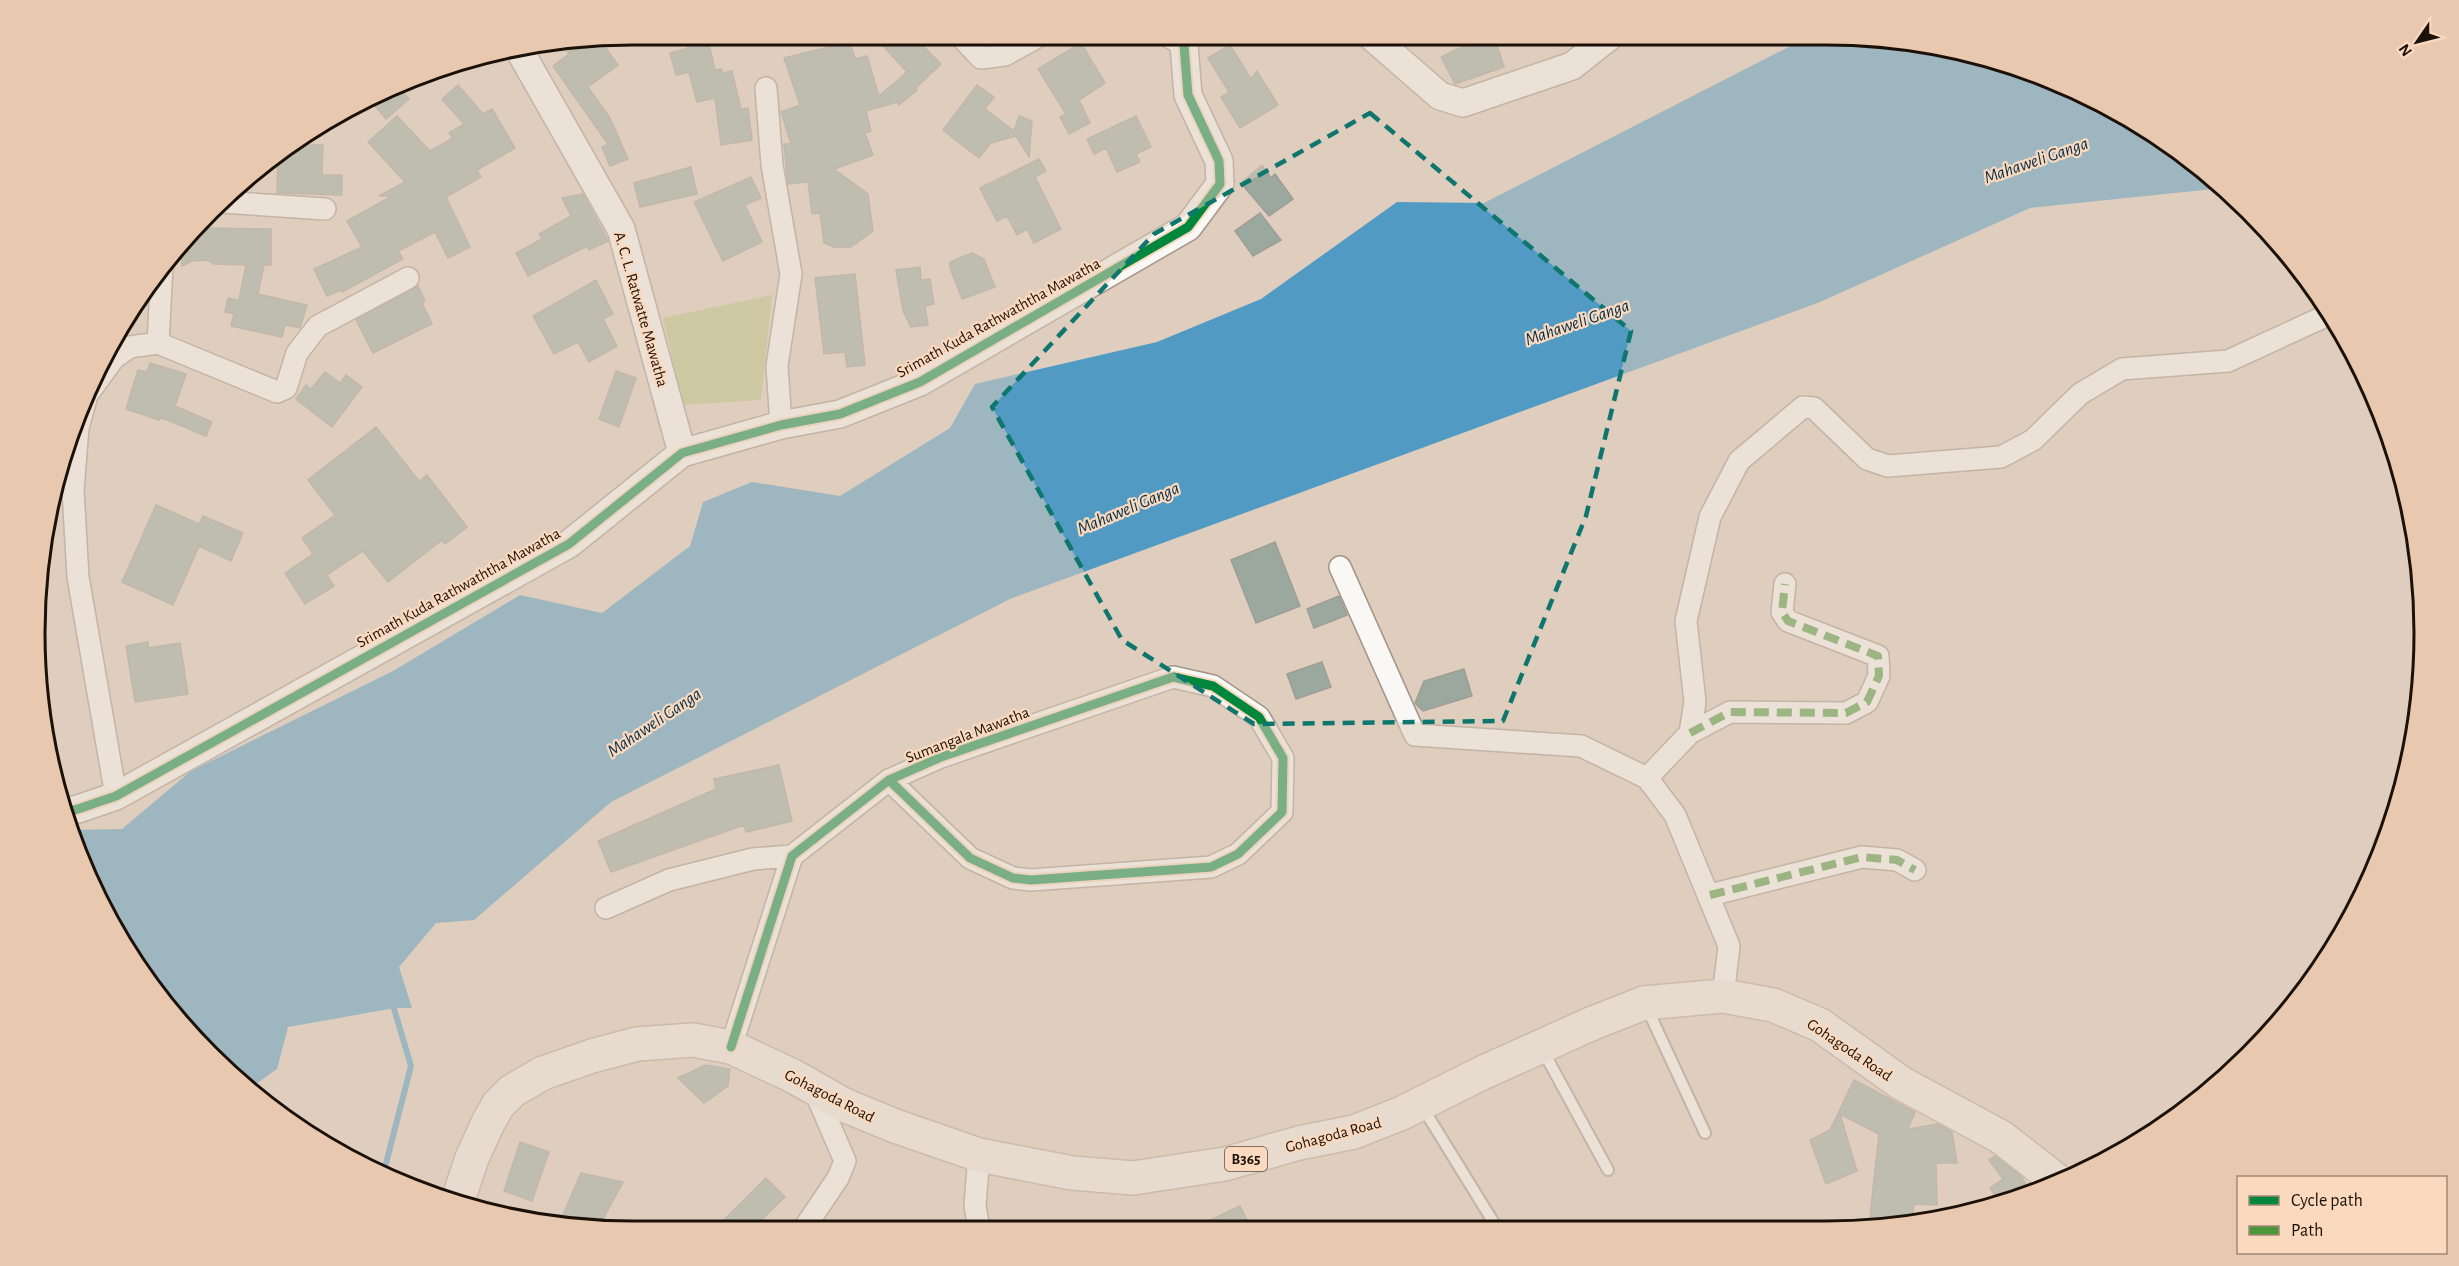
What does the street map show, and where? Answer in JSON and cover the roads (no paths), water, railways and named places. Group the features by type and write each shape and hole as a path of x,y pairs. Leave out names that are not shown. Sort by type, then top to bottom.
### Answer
{"main road":[{"name":"Gohagoda Road","path":"460,1195 472,1158 488,1123 498,1105 512,1091 531,1079 592,1056 637,1044 693,1040 731,1047 793,1076 844,1106 980,1155 1072,1173 1133,1178 1225,1164 1299,1143 1354,1132 1420,1104 1540,1046 1644,1003 1723,996 1773,1005 1820,1026 1901,1083 2001,1137 2051,1176"}],"street":[{"path":"968,45 981,58 1005,55 1023,45"},
{"name":"Srimath Kuda Rathwaththa Mawatha","path":"72,810 116,796 569,544 682,453 781,425 840,414 920,382 1188,226 1220,184 1219,161 1188,95 1180,45"},
{"path":"1381,45 1440,96 1463,103 1572,66 1599,45"},
{"name":"A. C. L. Ratwatte Mawatha","path":"522,55 621,229 682,453"},
{"path":"766,88 772,165 791,274 777,366 781,425"},
{"path":"232,203 325,209"},
{"path":"114,358 130,347 158,343 277,393 286,388 297,353 318,326 408,278"},
{"path":"158,343 161,283"},
{"path":"1690,733 1695,702 1686,621 1710,517 1739,460 1803,407 1814,408 1867,459 1888,466 2001,458 2033,440 2080,394 2122,369 2228,361 2322,318"},
{"path":"77,442 73,490 78,577 116,796"},
{"path":"1340,567 1415,735 1581,746 1647,778 1676,815 1729,946 1723,996"},
{"path":"1647,778 1690,733 1730,712 1846,713 1868,702 1879,676 1878,656 1788,621 1782,612 1785,584"},
{"name":"Sumangala Mawatha","path":"792,856 889,780 941,757 1173,677 1213,686 1259,717 1283,758 1282,812 1238,854 1211,867 1031,880 1013,878 970,858 889,780"},
{"path":"606,908 669,880 753,859 792,856 731,1047"},
{"path":"1710,895 1862,857 1898,860 1916,870"},
{"path":"809,1221 838,1178 845,1161 814,1089"},
{"path":"978,1221 975,1206 980,1155"}],"lane":[{"path":"1644,1003 1705,1133"},
{"path":"1540,1046 1608,1170"},
{"path":"1420,1104 1493,1221"}],"water":[{"name":"Mahaweli Ganga","path":"1792,45 1864,46 1903,50 1941,56 2015,76 2086,106 2120,124 2153,144 2212,189 2030,208 1820,302 1010,599 611,802 474,920 436,923 399,967 412,1008 395,1008 288,1027 277,1069 256,1084 217,1049 167,991 144,960 106,893 79,830 122,829 191,771 393,671 520,595 602,613 690,546 703,502 752,482 840,496 950,428 975,384 1157,342 1261,299 1397,202 1484,203"}],"waterway":[{"path":"385,1166 411,1066 392,1002"}]}
